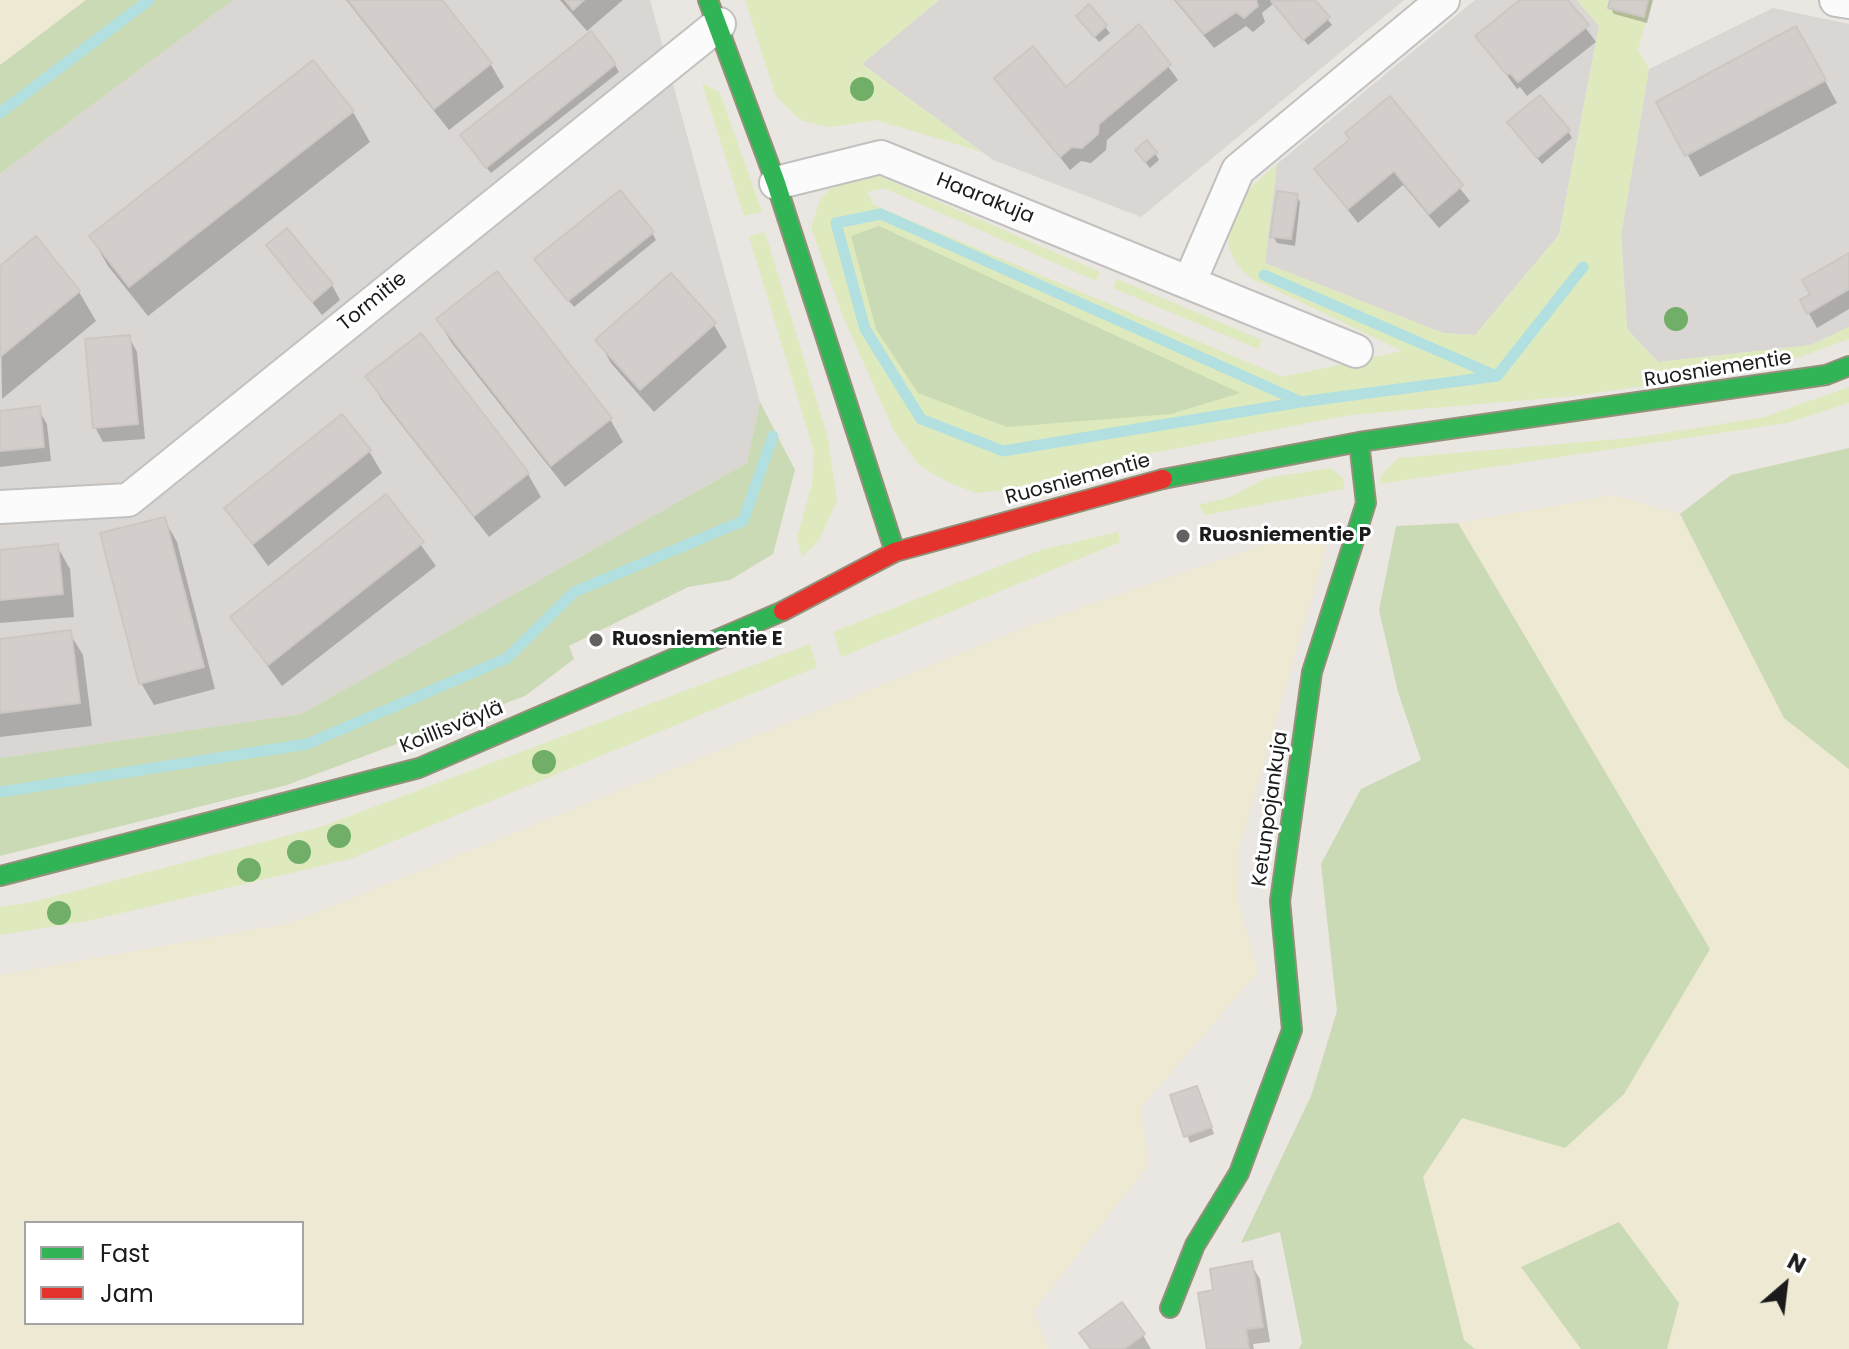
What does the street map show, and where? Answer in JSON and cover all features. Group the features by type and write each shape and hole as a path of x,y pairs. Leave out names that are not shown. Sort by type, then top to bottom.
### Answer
{"street":[{"path":"1190,281 1238,170 1443,0"},
{"path":"1836,0 1849,2"},
{"path":"713,12 776,183 895,552"},
{"name":"Tormitie","path":"0,507 128,500 713,12"},
{"name":"Haarakuja","path":"776,183 881,157 1356,351"},
{"name":"Ruosniementie","path":"895,552 1183,474 1359,442 1826,375 1849,366"},
{"name":"Ketunpojankuja","path":"1170,1308 1195,1245 1239,1173 1292,1030 1280,901 1312,672 1366,503 1359,442"},
{"name":"Koillisväylä","path":"0,876 419,768 806,601 895,552"}],"shaded area":[{"path":"0,0 86,0 0,65"},
{"path":"233,0 650,0 760,402 747,463 301,714 0,758 0,174"},
{"path":"939,0 1404,0 1141,217 993,160 862,64"},
{"path":"1475,0 1577,0 1599,26 1559,235 1475,335 1443,333 1264,263 1277,164"},
{"path":"1773,8 1849,24 1849,327 1811,345 1658,362 1627,329 1621,235 1649,69"},
{"path":"1614,495 1680,514 1784,718 1849,769 1849,1349 1667,1349 1679,1303 1522,1267 1581,1349 1475,1349 1464,1340 1423,1177 1462,1118 1710,949 1458,523"},
{"path":"1293,535 1327,547 1239,848 1238,901 1258,972 1141,1108 1149,1164 1034,1311 1049,1349 0,1349 0,975 290,923 1033,624"}],"green space":[{"path":"86,0 233,0 0,174 0,65"},
{"path":"745,0 939,0 862,64 982,152 876,120 830,127 802,121 776,97"},
{"path":"1577,0 1652,0 1638,50 1649,69 1621,235 1627,329 1658,362 1811,345 1849,327 1849,339 1772,367 1575,396 1350,415 1121,459 1006,490 976,493 948,482 919,465 894,431 844,319 811,228 820,199 840,179 875,174 1100,272 1096,281 884,188 867,192 874,205 1283,377 1402,351 1251,278 1235,262 1228,231 1232,218 1246,193 1277,164 1265,263 1443,333 1475,335 1559,235 1599,26"},
{"path":"702,83 720,93 762,212 744,216"},
{"path":"879,226 1240,393 1171,414 1007,427 918,393 876,329 851,236"},
{"path":"765,232 828,438 837,501 819,540 802,557 797,538 812,484 814,452 749,236"},
{"path":"1117,279 1262,340 1258,349 1113,288"},
{"path":"1849,387 1849,403 1787,423 1379,484 1381,475 1398,458 1641,437 1764,417"},
{"path":"760,402 795,470 773,554 730,580 688,587 569,646 574,659 525,696 287,785 0,856 0,758 301,714 747,463"},
{"path":"1849,448 1849,769 1784,718 1680,514 1731,475"},
{"path":"1331,468 1343,478 1344,489 1205,515 1198,505 1230,497 1266,478"},
{"path":"1458,523 1710,949 1624,1094 1565,1148 1462,1118 1423,1177 1464,1340 1475,1349 1299,1349 1302,1342 1280,1232 1241,1243 1311,1096 1337,1011 1321,864 1361,789 1421,760 1398,692 1379,610 1396,526"},
{"path":"1118,532 1120,542 841,657 833,632 1041,550"},
{"path":"810,644 817,667 350,859 88,921 0,935 0,907 33,902 320,827"},
{"path":"1619,1222 1679,1303 1667,1349 1581,1349 1521,1267"}],"building":[{"path":"348,0 442,0 492,63 434,109"},
{"path":"565,0 584,0 573,10"},
{"path":"1176,0 1256,0 1258,6 1244,18 1236,12 1204,34"},
{"path":"1315,0 1330,17 1303,40 1271,1"},
{"path":"1520,0 1568,0 1589,25 1518,82 1510,73 1507,75 1475,36"},
{"path":"1610,0 1648,0 1644,17 1608,8"},
{"path":"1089,4 1107,25 1094,37 1076,16"},
{"path":"1139,24 1171,64 1099,124 1098,134 1082,148 1072,147 1060,157 994,78 1033,46 1066,87"},
{"path":"1796,26 1826,80 1685,156 1656,102"},
{"path":"591,31 616,64 486,168 460,135"},
{"path":"313,60 354,111 129,287 89,236"},
{"path":"1540,95 1570,130 1537,158 1507,122"},
{"path":"1390,96 1463,185 1429,214 1394,171 1348,209 1314,169 1350,139 1345,133"},
{"path":"1147,140 1157,152 1145,162 1135,150"},
{"path":"620,190 654,232 568,301 534,259"},
{"path":"1277,191 1298,194 1291,239 1270,237"},
{"path":"287,228 333,284 312,302 266,245"},
{"path":"36,236 80,291 0,357 0,266"},
{"path":"1849,253 1849,289 1807,314 1800,300 1810,294 1802,280"},
{"path":"497,271 612,418 551,466 436,319"},
{"path":"671,273 716,323 640,390 595,340"},
{"path":"421,333 529,473 474,516 365,376"},
{"path":"130,335 138,424 93,428 85,339"},
{"path":"40,406 44,447 0,451 0,411"},
{"path":"342,414 371,450 253,544 224,508"},
{"path":"386,494 424,542 268,665 230,617"},
{"path":"165,517 204,667 139,684 100,533"},
{"path":"58,544 63,594 0,600 0,550"},
{"path":"71,630 80,703 0,713 0,639"},
{"path":"1197,1086 1212,1127 1184,1137 1170,1095"},
{"path":"1252,1261 1263,1327 1246,1329 1249,1349 1207,1349 1198,1293 1213,1290 1210,1269"},
{"path":"1122,1302 1145,1334 1124,1349 1091,1349 1079,1333"}],"waterway":[{"path":"0,113 149,0"},
{"path":"1301,402 881,214 836,223 865,329 921,419 1003,451 1301,402 1497,376 1583,267"},
{"path":"1264,275 1494,375"},
{"path":"0,792 307,744 507,658 574,592 743,521 773,436"}],"traffic: fast":[{"path":"708,0 776,183 895,552"},
{"path":"1163,479 1359,442 1826,375 1849,366"},
{"path":"1170,1308 1195,1245 1239,1173 1292,1030 1280,901 1312,672 1366,503 1359,442"},
{"path":"0,876 419,768 783,611"}],"traffic: jam":[{"path":"783,611 895,552 1163,479"}],"place":[{"name":"Ruosniementie P","path":"1183,536"},
{"name":"Ruosniementie E","path":"596,640"}]}
